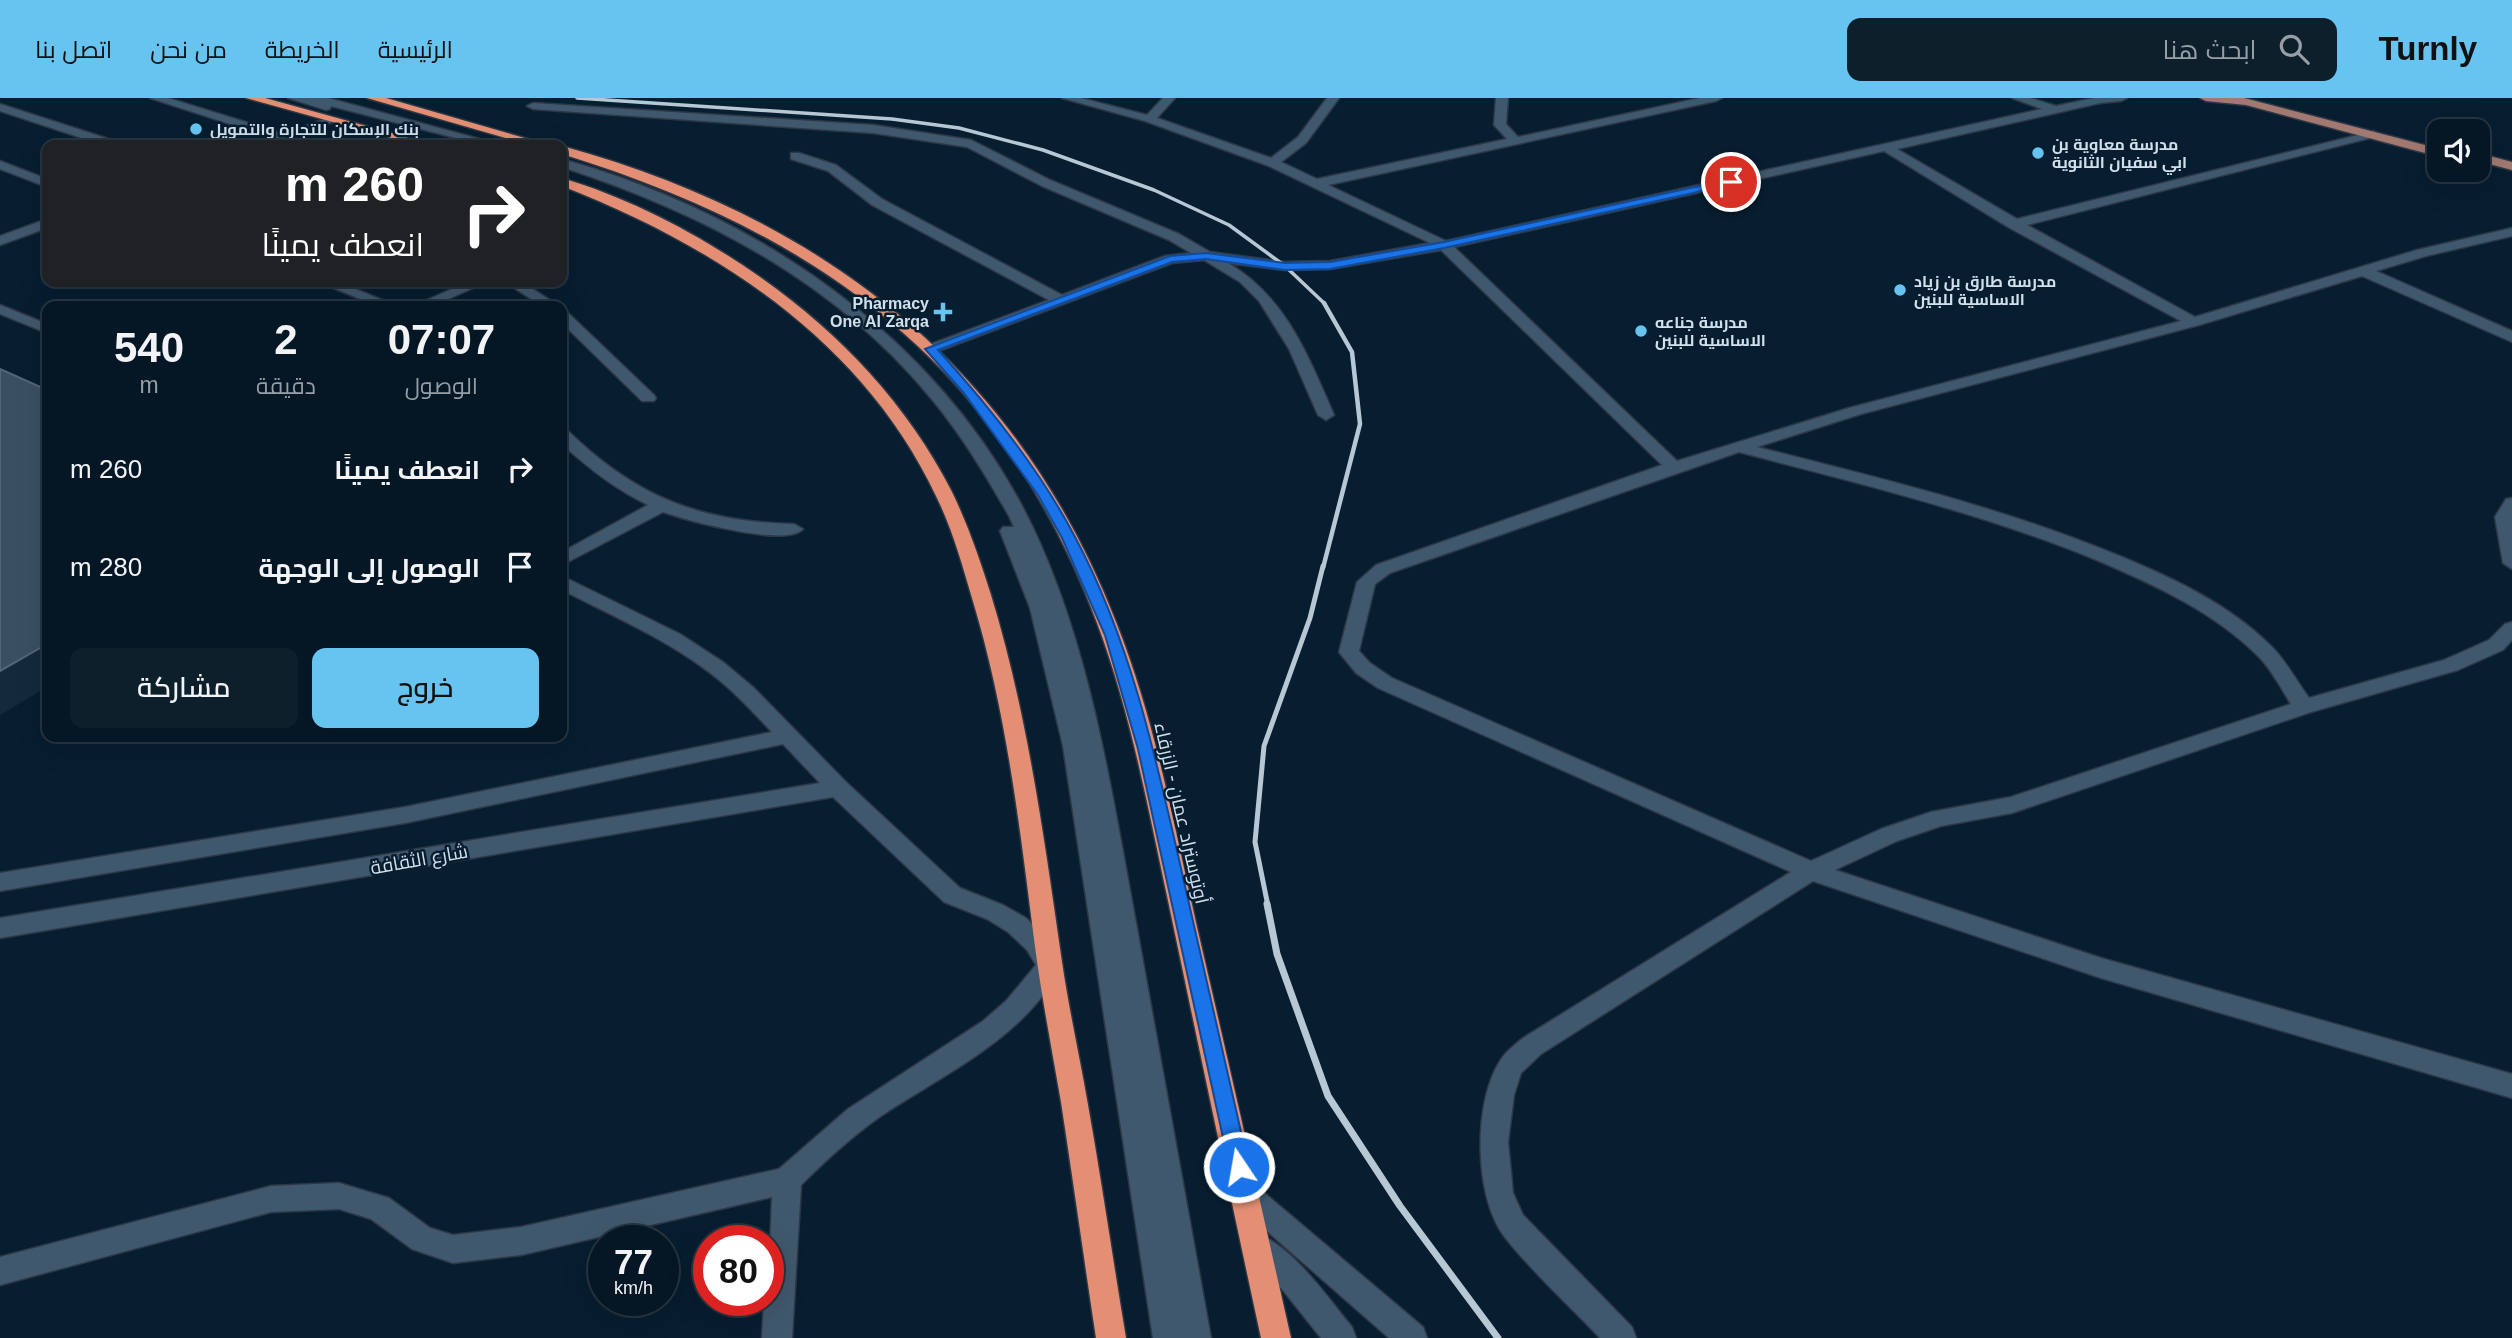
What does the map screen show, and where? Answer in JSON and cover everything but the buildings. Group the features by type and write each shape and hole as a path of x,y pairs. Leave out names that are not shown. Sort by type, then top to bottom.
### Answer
{"highway":[{"path":"252,98 411,140"},
{"path":"373,98 525,140"},
{"name":"أوتوستراد عمان - الزرقاء","path":"567,152 661,183 761,229 856,288 931,349 968,390 1044,495 1075,550 1112,635 1146,749 1276,1338"},
{"path":"567,184 658,220 726,258 812,323 843,353 890,407 916,444 940,486 961,537 999,657 1025,780 1050,965 1111,1338"}],"main road":[{"path":"2206,98 2257,101 2427,149"},
{"path":"2231,98 2257,101 2427,143"},
{"path":"2490,160 2512,166"},
{"path":"2490,166 2512,172"}],"street":[{"path":"156,98 285,138"},
{"path":"294,98 455,140"},
{"path":"315,98 477,140"},
{"path":"1068,98 1149,119 1273,163 1444,245 1674,467"},
{"path":"1149,119 1169,98"},
{"path":"1273,163 1302,141 1333,98"},
{"path":"1502,98 1500,125 1514,139"},
{"path":"1318,183 1716,98"},
{"path":"2018,98 2058,111"},
{"path":"931,349 1170,259 1206,256 1307,267 1330,265 1444,245 2058,111 2102,99 2121,98"},
{"path":"533,106 873,129 957,140 982,148 1046,183 1139,220 1245,279 1265,298 1297,349 1326,415"},
{"path":"0,107 99,140"},
{"path":"279,140 334,119"},
{"path":"2013,224 2370,134"},
{"path":"1887,148 2013,224 2194,322"},
{"path":"794,156 832,168 877,202 1060,300"},
{"path":"0,165 42,181"},
{"path":"567,165 626,185 703,217 766,250 819,284 866,322 935,394 962,425 1003,488 1033,548 1056,608 1076,674 1093,747 1196,1338"},
{"path":"567,172 687,219 758,255 794,279 853,327 902,376 945,427 993,498 1015,542 1060,678 1168,1338"},
{"path":"0,241 42,225"},
{"path":"2512,232 2438,249 2194,322 1855,411 1674,467 1374,574 1366,582 1349,652 1363,668 1385,683 1811,871 2077,961 2512,1086"},
{"path":"2363,271 2512,337"},
{"path":"339,287 377,301"},
{"path":"432,301 468,287"},
{"path":"520,287 544,301"},
{"path":"0,309 42,328"},
{"path":"567,322 648,398"},
{"path":"567,439 627,488 660,506 719,524 757,530 794,529"},
{"path":"1738,447 1960,504 2076,545 2168,583 2218,615 2266,652 2304,707"},
{"path":"2512,503 2504,517 2512,563"},
{"path":"567,556 660,506"},
{"path":"0,1271 271,1199 339,1196 379,1208 422,1239 453,1249 521,1241 787,1180 869,1110 957,1052 1016,1008 1040,984 1050,965 1036,943 1017,925 995,912 952,895 838,788 747,692 716,667 673,639 567,585"},
{"path":"1620,1338 1513,1225 1499,1193 1494,1142 1501,1095 1510,1067 1532,1046 1811,871 1919,824 2012,805 2304,707 2451,665 2496,645 2512,628"},
{"path":"0,882 405,815 788,736"},
{"name":"شارع الثقافة","path":"0,928 838,788"},
{"path":"777,1338 787,1180"},
{"path":"1245,1194 1412,1338"},
{"path":"1257,1247 1293,1279 1341,1338"}],"railway":[{"path":"577,98 892,119 959,128 1043,150 1154,190 1229,225 1285,266 1324,303"},
{"path":"1323,568 1360,424 1352,352 1324,303"},
{"path":"1268,906 1255,842 1264,746 1310,618 1323,566"},
{"path":"1267,904 1277,954 1328,1096 1400,1206 1498,1338"}],"place":[{"name":"بنك الإسكان للتجارة والتمويل","path":"196,129"},
{"name":"مدرسة معاوية بن ابي سفيان الثانوية","path":"2038,153"},
{"name":"مدرسة طارق بن زياد الاساسية للبنين","path":"1900,290"},
{"name":"Pharmacy One Al Zarqa","path":"943,312"},
{"name":"مدرسة جناعه الاساسية للبنين","path":"1641,331"}],"route":[{"path":"1239,1167 1146,749 1112,635 1069,538 1044,495 1018,455 968,390 931,349 1170,259 1206,256 1285,266 1330,265 1444,245 1731,182"}]}
